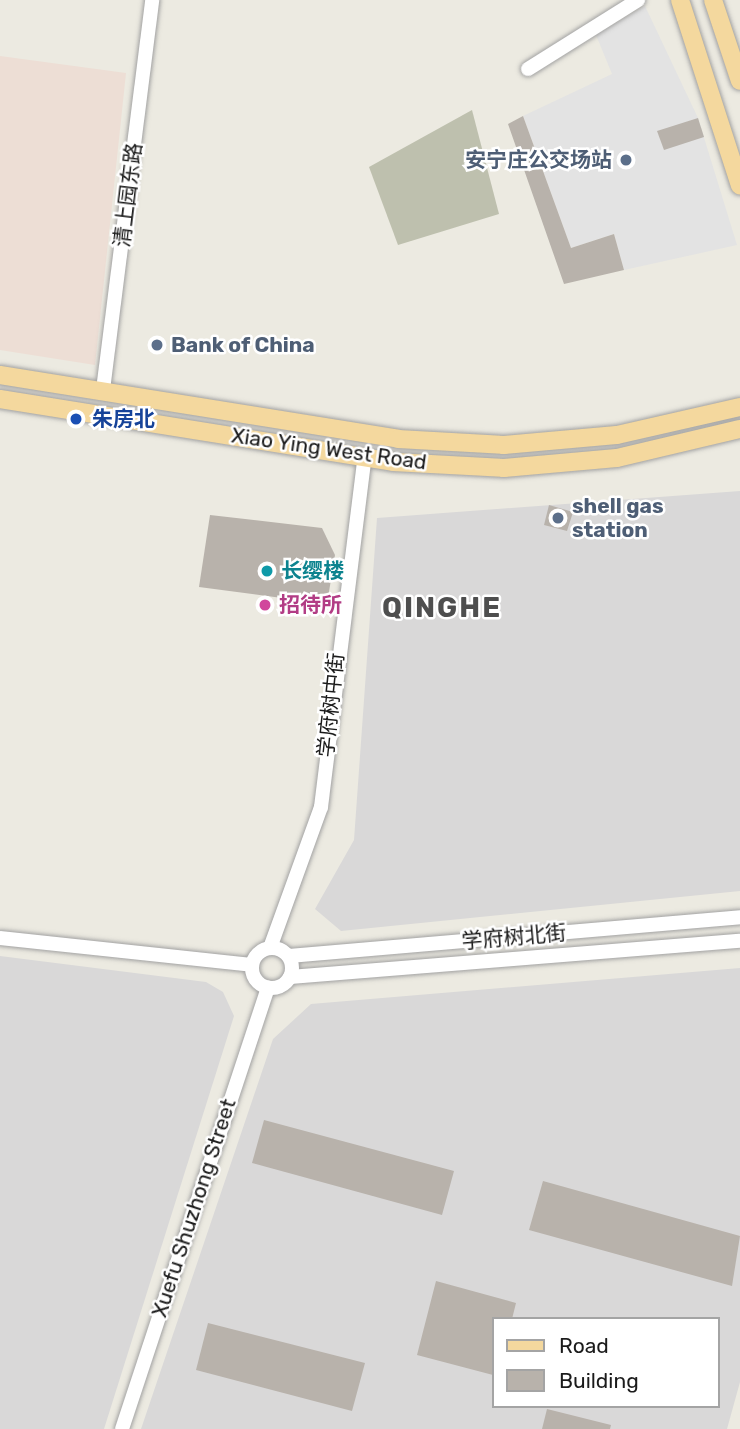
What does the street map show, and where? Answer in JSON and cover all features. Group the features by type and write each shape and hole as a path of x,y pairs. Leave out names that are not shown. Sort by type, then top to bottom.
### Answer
{"main road":[{"path":"680,0 740,186"},
{"path":"713,0 740,80"},
{"name":"Xiao Ying West Road","path":"0,375 397,439 504,445 617,435 740,407"},
{"name":"Xiao Ying West Road","path":"0,400 365,456 504,468 617,458 740,429"}],"street":[{"name":"清上园东路","path":"103,390 152,0"},
{"path":"528,69 638,0"},
{"name":"学府树中街","path":"270,947 321,807 365,456"},
{"name":"学府树北街","path":"289,956 740,917"},
{"path":"0,938 252,965"},
{"name":"学府树北街","path":"290,977 740,941"},
{"path":"270,947 289,956 290,977 268,987 254,976 252,965 270,947"},
{"name":"Xuefu Shuzhong Street","path":"122,1429 268,987"}],"shaded area":[{"name":"安宁庄公交场站","path":"645,6 698,118 737,245 624,270 614,234 571,248 523,116 612,74 596,35"},
{"path":"0,56 126,73 95,365 0,350"},
{"path":"472,110 499,214 398,245 369,167"},
{"path":"740,491 740,891 341,931 315,909 354,840 377,518"},
{"path":"0,956 206,982 223,992 234,1016 104,1429 0,1429"},
{"path":"740,968 740,1382 727,1429 141,1429 273,1039 311,1004"}],"building":[{"path":"523,116 571,248 614,234 624,270 564,284 508,124"},
{"path":"698,118 704,137 664,150 657,131"},
{"name":"shell gas station","path":"549,505 573,512 567,531 544,525"},
{"name":"长缨楼","path":"210,515 322,528 335,555 327,604 199,587"},
{"path":"264,1120 454,1171 442,1215 252,1163"},
{"path":"543,1181 740,1236 732,1286 529,1230"},
{"path":"436,1281 516,1303 512,1317 491,1317 491,1374 417,1355"},
{"path":"208,1323 365,1363 352,1411 196,1370"},
{"path":"547,1409 611,1425 610,1429 542,1429"}],"place":[{"name":"安宁庄公交场站","path":"626,160"},
{"name":"Bank of China","path":"157,345"},
{"name":"朱房北","path":"76,419"},
{"name":"shell gas station","path":"558,518"},
{"name":"长缨楼","path":"267,571"},
{"name":"招待所","path":"265,605"}],"district":[{"name":"QINGHE","path":"442,608"}]}
